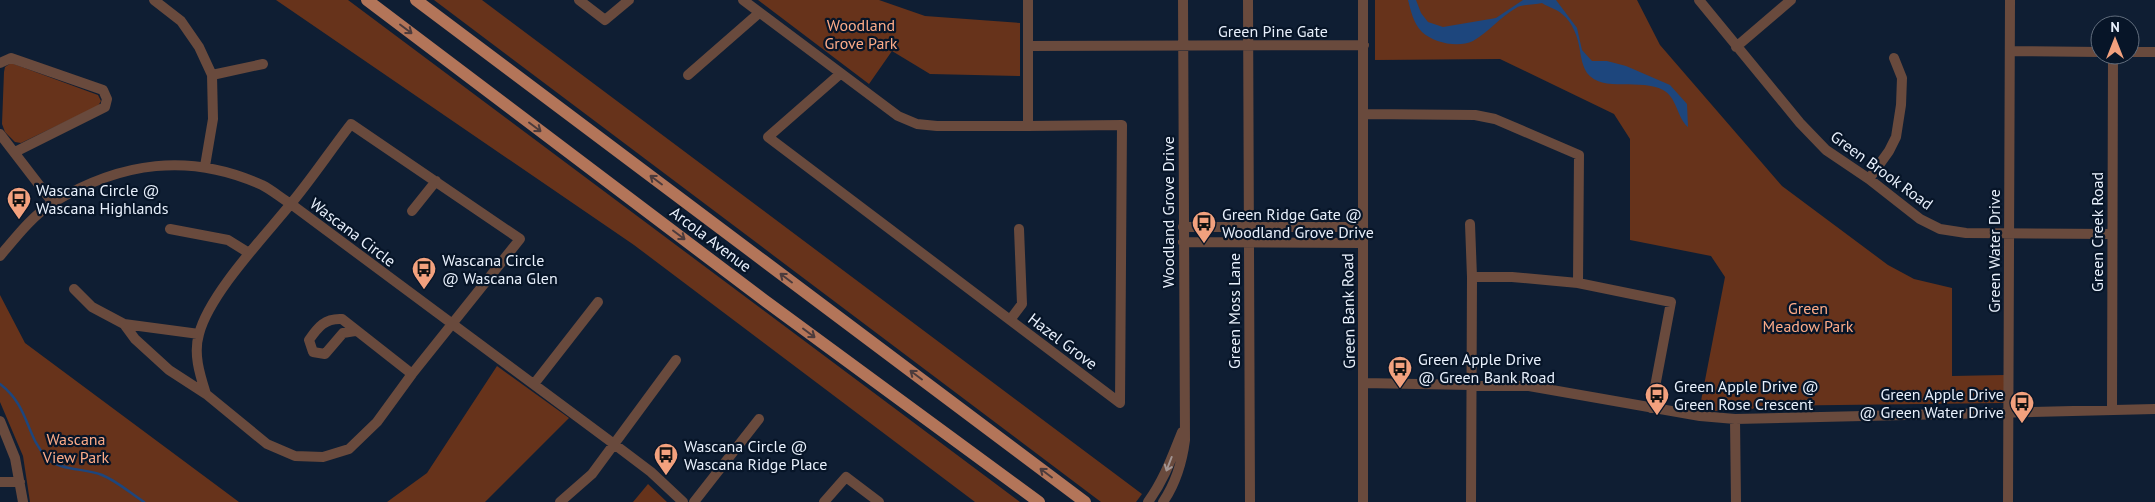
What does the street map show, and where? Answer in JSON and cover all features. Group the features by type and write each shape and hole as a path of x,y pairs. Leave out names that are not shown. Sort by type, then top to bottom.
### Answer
{"main road":[{"name":"Arcola Avenue","path":"367,0 764,300 1039,502"},
{"name":"Arcola Avenue","path":"416,0 1085,502"}],"street":[{"path":"154,0 181,21 199,47 212,75 213,119 205,166"},
{"path":"579,0 605,20 629,0"},
{"path":"743,0 898,116 917,124 1028,126 1028,0"},
{"name":"Woodland Grove Drive","path":"1163,502 1170,492 1182,463 1185,424 1182,227 1183,0"},
{"name":"Green Moss Lane","path":"1248,0 1250,502"},
{"name":"Green Bank Road","path":"1363,0 1363,502"},
{"name":"Green Brook Road","path":"1699,0 1800,123 1826,150 1920,219 1940,229 1966,233 2112,234"},
{"path":"1736,47 1791,0"},
{"name":"Green Water Drive","path":"2008,502 2010,0"},
{"path":"688,75 758,13"},
{"name":"Green Pine Gate","path":"1028,46 1364,46"},
{"path":"2010,51 2090,52"},
{"path":"2140,52 2155,52"},
{"path":"0,63 12,58 103,90 107,99 105,107 15,152"},
{"path":"1868,179 1889,152 1896,137 1901,105 1902,78 1894,58"},
{"path":"212,75 263,64"},
{"name":"Green Creek Road","path":"2112,409 2113,65"},
{"name":"Hazel Grove","path":"840,74 768,138 1120,403 1122,125 1028,126"},
{"path":"1364,114 1475,115 1495,119 1579,155 1578,283"},
{"path":"124,324 136,339 168,370 206,394 267,444 295,456 323,457 349,449 377,422 412,374 520,239 351,124 250,253 210,308 199,334 197,349 199,372 206,394"},
{"path":"0,134 53,203"},
{"name":"Wascana Circle","path":"0,256 24,228 53,203 116,173 172,164 205,166 262,186 290,204 614,444 651,472 683,502"},
{"path":"412,211 436,181"},
{"path":"1470,224 1472,277 1471,502"},
{"path":"1182,227 1362,227"},
{"path":"170,229 228,240 250,253"},
{"path":"1010,320 1022,304 1019,229"},
{"path":"1183,242 1362,243"},
{"path":"1472,277 1512,277 1578,283 1670,302 1650,408"},
{"path":"74,289 92,307 124,324 199,334"},
{"path":"534,384 598,302"},
{"path":"355,331 412,374"},
{"path":"560,502 592,474 676,360"},
{"path":"1363,383 1529,386 1650,408 1700,416 1735,419 2155,409"},
{"path":"694,502 759,419"},
{"path":"1735,419 1736,502"},
{"path":"0,421 12,452 23,502"},
{"name":"Woodland Grove Drive","path":"1148,502 1159,487 1167,471 1185,424"},
{"path":"824,502 846,477 879,502"},
{"path":"0,482 20,482"}],"green space":[{"path":"276,0 348,0 1020,502 975,502 634,245"},
{"path":"434,0 482,0 1142,494 1136,502 1101,502"},
{"name":"Woodland Grove Park","path":"758,0 879,0 925,16 1020,23 1020,76 930,74 892,51 869,84"},
{"name":"Green Meadow Park","path":"1375,0 1637,0 1660,45 1782,186 1888,265 1914,279 1952,288 1952,376 2004,375 2004,403 1757,406 1751,410 1712,411 1708,407 1700,406 1725,277 1711,256 1630,240 1630,139 1614,114 1500,59 1375,60"},
{"path":"11,63 98,95 101,101 98,106 21,143 15,142 5,132 2,124 4,72 5,67"},
{"name":"Wascana View Park","path":"0,295 25,343 239,502 30,502 23,456 0,402"},
{"path":"497,366 569,418 485,502 387,502 427,473"},
{"path":"648,484 667,502 633,502"}],"water":[{"path":"1408,0 1416,0 1421,13 1428,22 1443,27 1496,18 1523,0 1556,0 1577,28 1582,50 1592,61 1607,61 1626,66 1670,85 1687,104 1688,127 1681,118 1671,97 1663,90 1644,85 1612,84 1594,79 1584,68 1572,26 1560,12 1542,3 1519,7 1473,41 1453,44 1439,42 1422,32 1414,21"}],"waterway":[{"path":"0,384 17,402 35,440 47,458 59,465 102,475 144,502"}],"place":[{"name":"Wascana Circle @ Wascana Highlands","path":"19,220"},
{"name":"Green Ridge Gate @ Woodland Grove Drive","path":"1204,244"},
{"name":"Wascana Circle @ Wascana Glen","path":"424,290"},
{"name":"Green Apple Drive @ Green Bank Road","path":"1400,389"},
{"name":"Green Apple Drive @ Green Rose Crescent","path":"1657,416"},
{"name":"Green Apple Drive @ Green Water Drive","path":"2022,424"},
{"name":"Wascana Circle @ Wascana Ridge Place","path":"666,476"}]}
